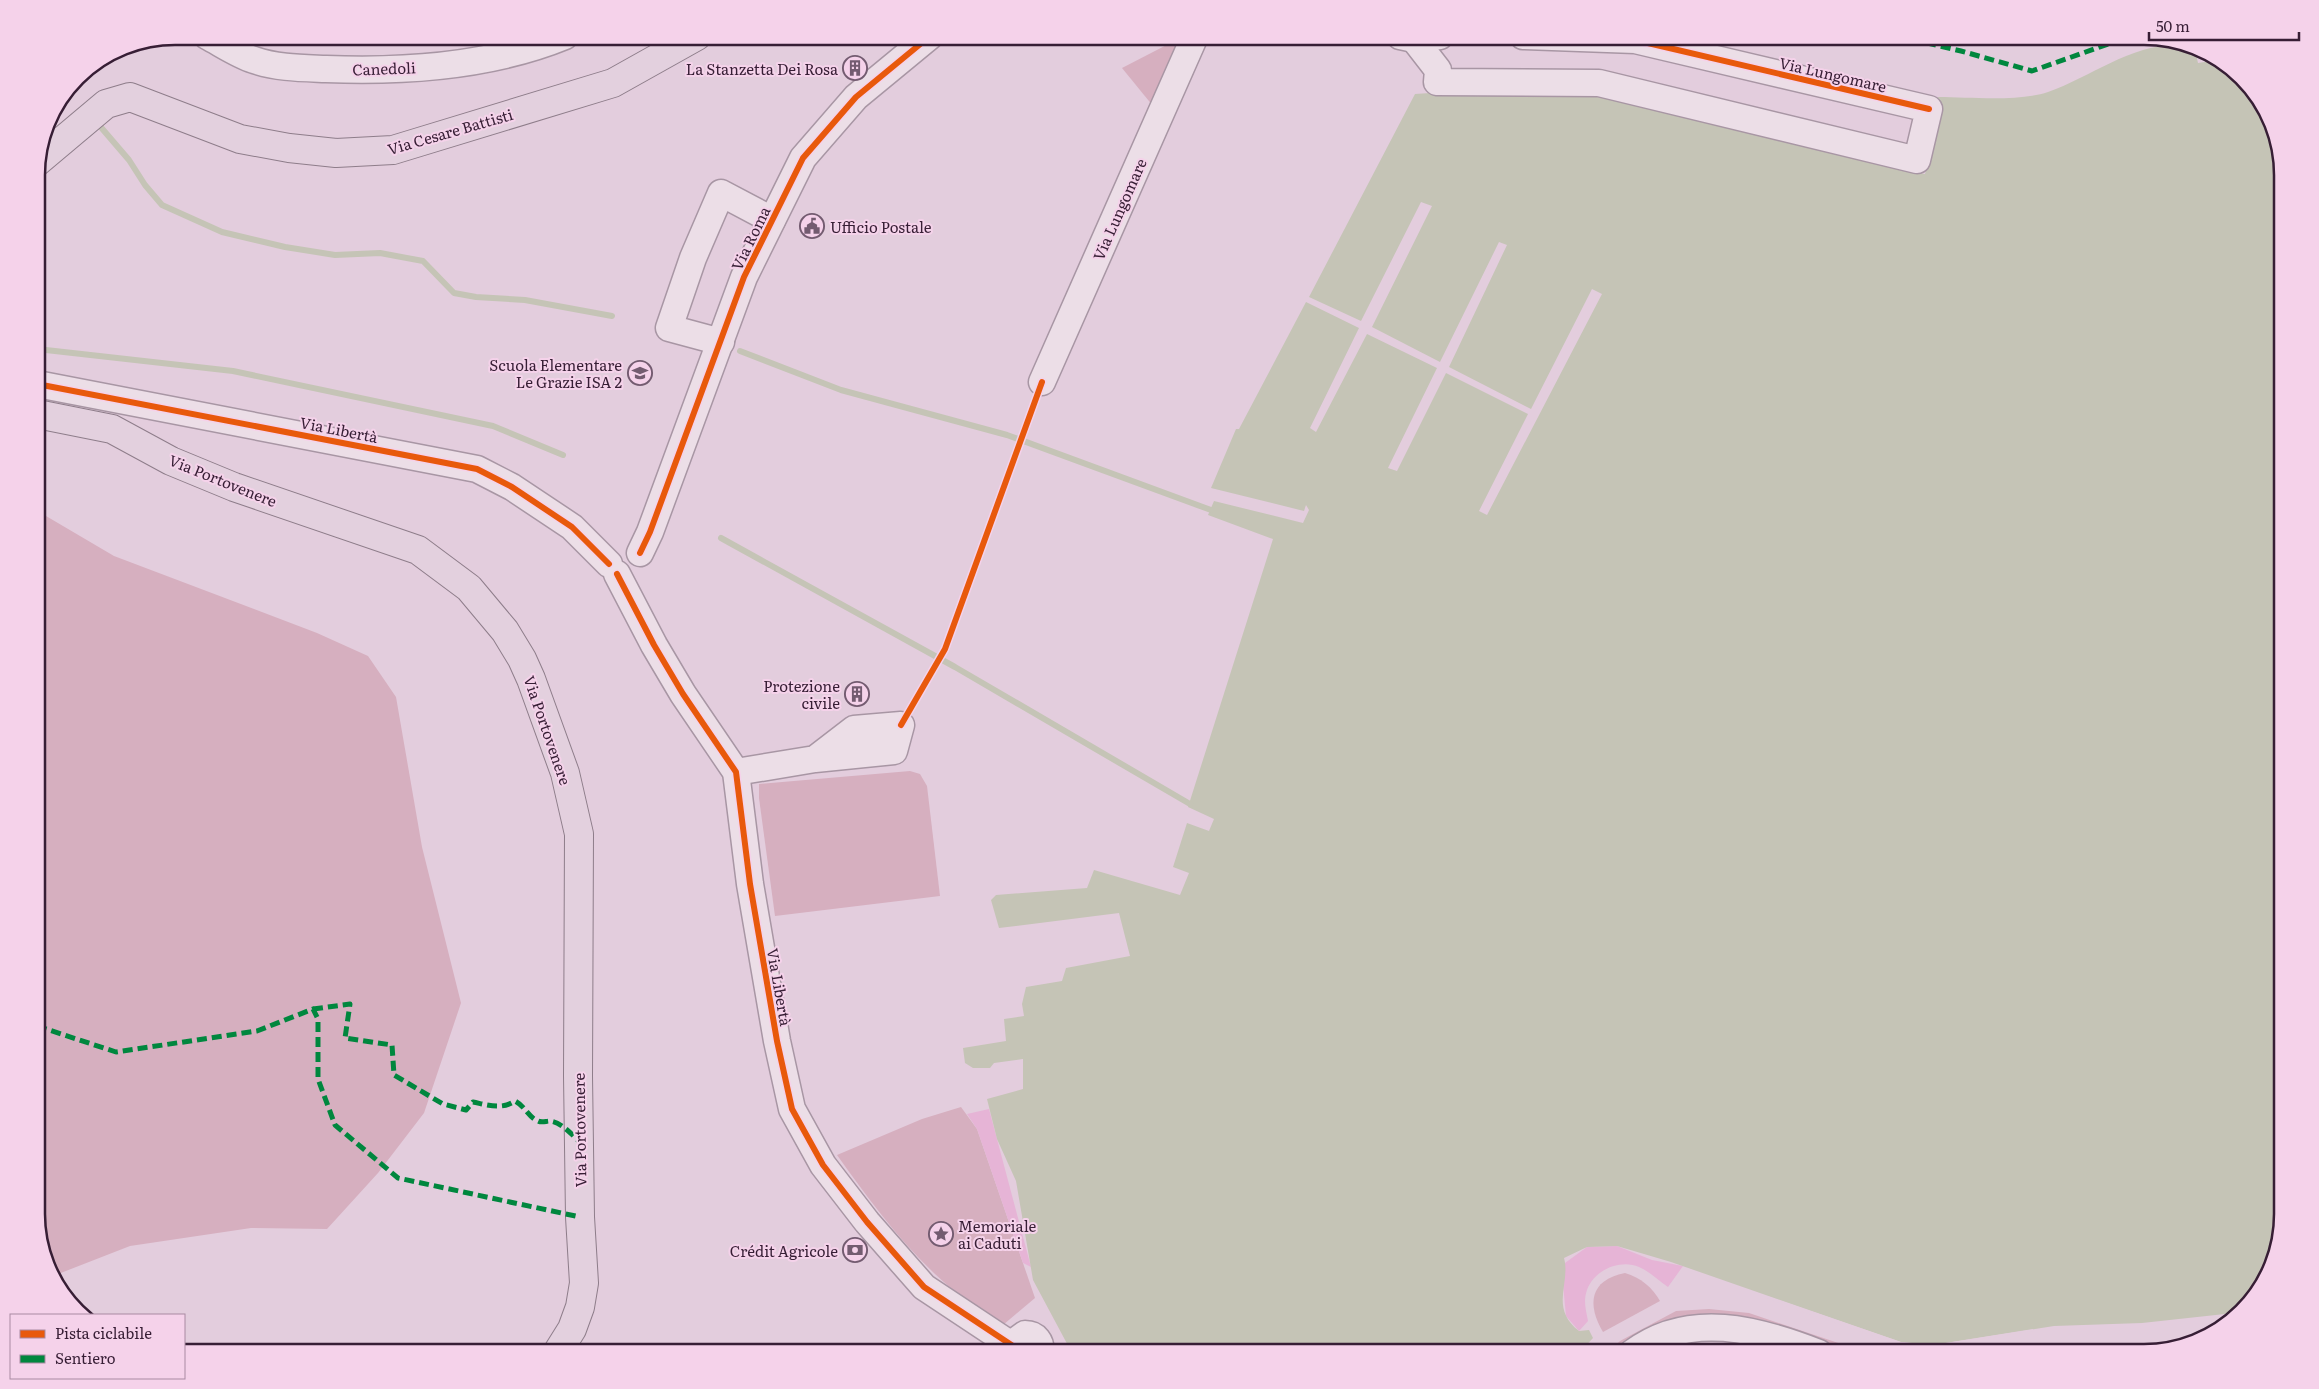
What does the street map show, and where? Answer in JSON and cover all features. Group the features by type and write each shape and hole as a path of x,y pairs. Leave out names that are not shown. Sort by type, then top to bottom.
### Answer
{"main road":[{"name":"Via Cesare Battisti","path":"46,155 106,104 130,97 250,141 289,148 336,152 393,150 613,84 682,45"},
{"name":"Via Portovenere","path":"45,416 112,429 171,461 234,487 418,550 469,588 505,631 522,659 565,773 579,834 578,1076 580,1217 584,1283 580,1307 572,1329 563,1344"}],"street":[{"name":"Canedoli","path":"225,45 254,60 285,67 356,70 417,67 472,61 532,45"},
{"name":"Via Roma","path":"628,555 721,342 744,277 803,158 832,122 856,97 919,45"},
{"name":"Via Lungomare","path":"1042,382 1192,45"},
{"name":"Via Lungomare","path":"1414,45 1438,70 1437,82 1599,83 1917,160 1929,109 1656,45"},
{"name":"Via Roma","path":"721,342 669,328 693,258 721,193 772,220"},
{"name":"Via Libertà","path":"45,386 477,469 512,487 572,527 628,555 641,620 683,694 736,772 750,884 777,1041 792,1108 823,1166 867,1222 924,1287 1005,1344"},
{"path":"736,772 814,759"},
{"path":"1643,1344 1690,1328 1729,1326 1759,1332 1793,1344"},
{"path":"1016,1344 1020,1335 1029,1334 1040,1344"}],"shaded area":[{"path":"1167,45 1180,45 1153,106 1122,68"},
{"path":"2159,46 2178,49 2194,55 2196,56 2198,63 2209,62 2230,77 2242,89 2261,117 2272,150 2274,166 2274,1214 2270,1248 2257,1279 2247,1293 2227,1314 2142,1323 2054,1326 1939,1344 1922,1344 1901,1342 1671,1262 1617,1246 1587,1247 1564,1258 1563,1304 1570,1322 1579,1331 1589,1330 1593,1338 1587,1344 1067,1344 1033,1280 1016,1181 997,1139 987,1099 1023,1089 1023,1059 994,1063 990,1068 973,1068 965,1063 963,1048 1006,1041 1004,1019 1024,1016 1022,1004 1026,987 1062,981 1066,968 1130,956 1119,913 999,928 991,900 996,895 1087,888 1094,870 1180,895 1189,873 1173,867 1187,823 1209,831 1214,819 1188,807 1273,539 1208,515 1214,501 1303,523 1309,510 1306,505 1304,511 1211,488 1236,429 1239,429 1306,302 1359,328 1310,428 1316,432 1367,334 1437,368 1388,468 1397,471 1446,373 1528,414 1479,511 1487,515 1602,294 1592,289 1531,409 1449,367 1507,245 1499,242 1440,362 1372,327 1432,206 1421,202 1361,321 1309,297 1415,94 1445,92 1590,95 1925,174 1935,132 1938,97 2008,98 2036,95 2064,86 2126,56"},
{"path":"45,516 114,556 317,633 368,656 396,697 422,847 461,1003 424,1113 378,1173 327,1229 251,1228 130,1246 59,1274 47,1239 45,1223"},
{"path":"910,771 920,774 927,786 940,896 775,916 759,798 759,784"},
{"path":"961,1107 977,1129 1035,1298 1003,1325 959,1295 921,1261 883,1217 837,1155 922,1119"},
{"path":"1625,1273 1645,1284 1660,1301 1603,1332 1595,1312 1594,1295 1604,1281"},
{"path":"1709,1309 1749,1313 1841,1344 1799,1344 1760,1329 1675,1344 1617,1344 1676,1311"}],"sand":[{"path":"989,1109 1031,1267 1023,1263 977,1129 967,1114"},
{"path":"1617,1246 1652,1260 1683,1266 1668,1287 1639,1267 1624,1264 1608,1268 1590,1283 1585,1302 1588,1321 1579,1331 1566,1316 1563,1284 1565,1263 1587,1247"}],"pier":[{"path":"1767,1296 1901,1342 1922,1344 1898,1344 1766,1298"},
{"path":"2033,1329 2033,1331 1952,1344 1939,1344"}],"waterway":[{"path":"99,125 129,160 145,185 162,205 222,232 285,247 335,255 380,253 423,261 454,293 476,297 525,300 612,316"},
{"path":"45,350 233,371 493,426 563,455"},
{"path":"740,351 841,390 1007,435 1211,510"},
{"path":"721,538 955,667 1190,804"}],"marked path":[{"path":"1935,45 2032,71 2106,45"},
{"path":"313,1009 350,1004 345,1038 392,1045 394,1075 443,1104 466,1110 473,1102 500,1106 515,1101 535,1119 540,1122 554,1122 566,1129 579,1141"},
{"path":"45,1029 116,1052 257,1031 313,1009 318,1019 318,1079 335,1125 398,1178 580,1217"}],"cycle path":[{"path":"640,553 650,532 744,277 803,158 856,97 919,45"},
{"path":"1656,45 1929,109"},
{"path":"901,725 945,649 1042,382"},
{"path":"45,386 477,469 512,487 572,527 609,564"},
{"path":"617,574 654,645 683,694 736,772 750,884 777,1041 792,1109 823,1165 867,1222 924,1287 1010,1344"}],"place":[{"name":"La Stanzetta Dei Rosa","path":"855,68"},
{"name":"Ufficio Postale","path":"812,226"},
{"name":"Scuola Elementare Le Grazie ISA 2","path":"640,373"},
{"name":"Protezione civile","path":"857,694"},
{"name":"Memoriale ai Caduti","path":"941,1234"},
{"name":"Crédit Agricole","path":"855,1250"}]}
